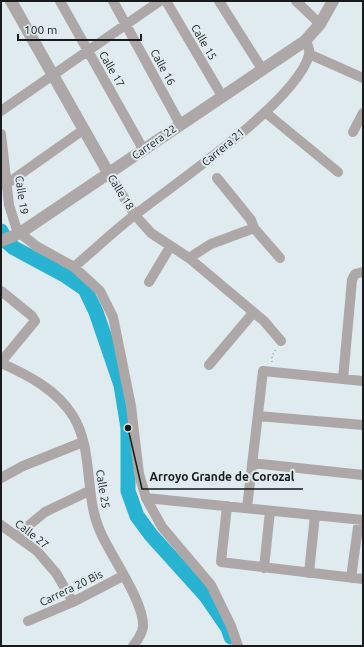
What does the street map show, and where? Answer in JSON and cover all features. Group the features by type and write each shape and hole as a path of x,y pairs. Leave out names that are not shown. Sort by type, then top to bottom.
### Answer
{"street":[{"name":"Calle 18","path":"11,1 83,130 135,215 151,233 189,258 274,331 281,341"},
{"name":"Calle 17","path":"60,1 143,149"},
{"name":"Calle 16","path":"113,1 180,124"},
{"path":"1,111 87,50 160,1"},
{"name":"Calle 15","path":"166,1 222,96"},
{"path":"219,1 262,69"},
{"path":"296,1 320,24"},
{"path":"334,1 320,24 305,41 309,47 309,54 363,78"},
{"name":"Carrera 22","path":"11,237 109,174 143,149 305,41"},
{"name":"Carrera 21","path":"74,267 135,215 209,160 265,112 300,74 309,54"},
{"path":"265,112 338,172"},
{"path":"354,132 363,113"},
{"path":"8,184 83,130"},
{"name":"Calle 19","path":"1,134 12,219 11,237"},
{"path":"217,178 251,220 254,228 280,258"},
{"path":"189,258 211,244 254,228"},
{"path":"11,237 36,246 74,267 100,291 113,317 131,406 139,474 146,498 162,528 211,585 231,626 238,646"},
{"path":"149,282 170,246"},
{"path":"343,379 353,276 363,272"},
{"path":"1,291 32,316 35,321 1,363"},
{"path":"209,365 253,313"},
{"name":"Calle 25","path":"1,363 41,385 62,401 74,418 83,442 89,491 100,530 123,576 131,587 140,612 143,627 133,646"},
{"path":"247,508 262,371 363,381"},
{"path":"258,416 363,425"},
{"path":"1,478 23,466 83,442"},
{"path":"252,463 363,475"},
{"path":"16,536 45,512 89,491"},
{"path":"146,498 361,520 351,578"},
{"path":"227,506 221,562 363,579"},
{"path":"264,568 270,510"},
{"path":"308,573 316,515"},
{"name":"Calle 27","path":"1,525 37,551 56,573 73,602"},
{"name":"Carrera 20 Bis","path":"28,621 73,602 123,576"}],"path":[{"path":"273,371 272,356 281,341"}],"waterway":[{"path":"1,231 7,242 14,248 66,276 85,289 96,312 121,385 128,428 128,491 137,516 151,535 206,596 228,628 231,637"}],"place":[{"name":"Arroyo Grande de Corozal","path":"128,428"}]}
